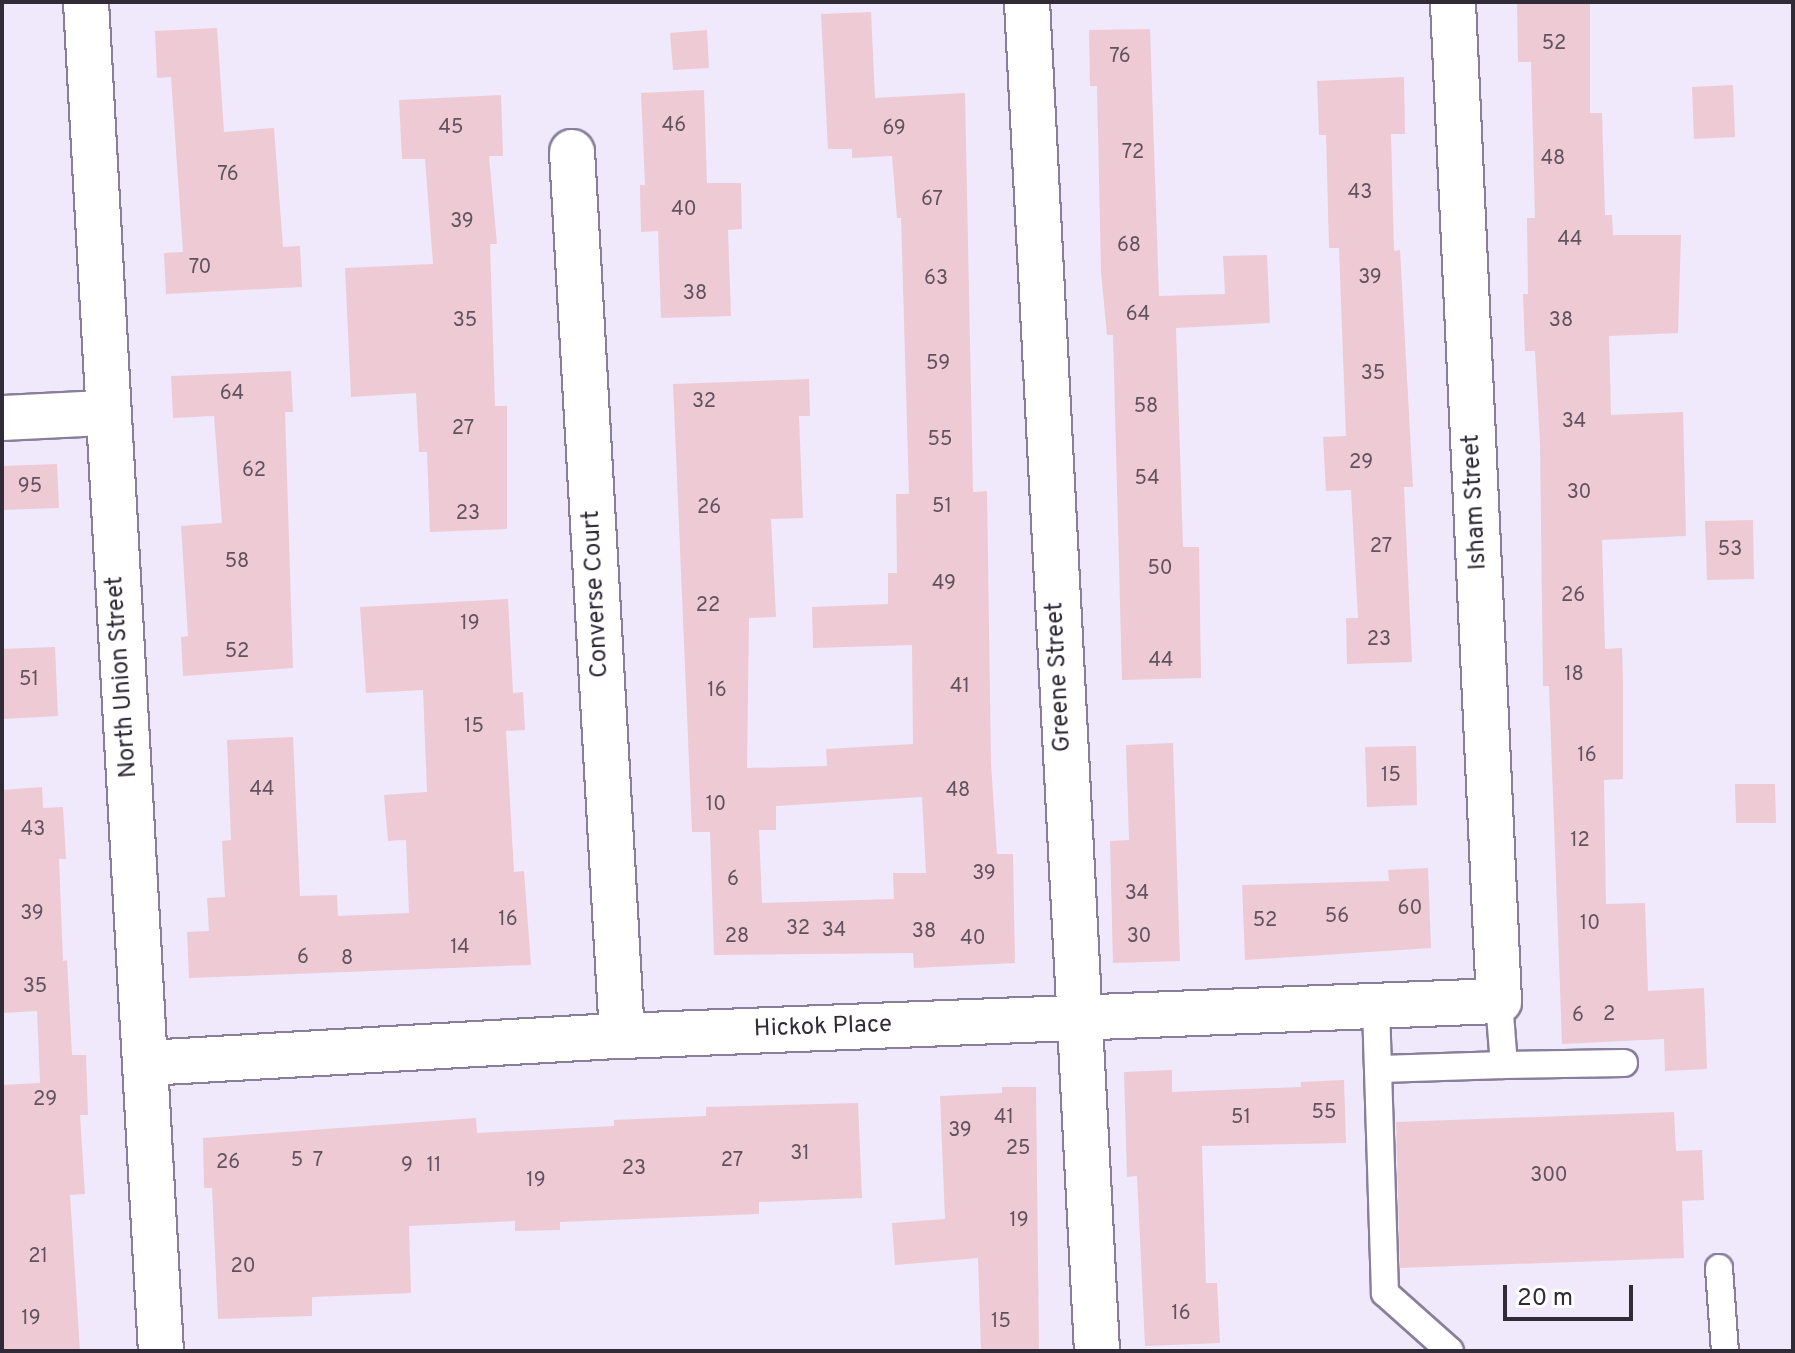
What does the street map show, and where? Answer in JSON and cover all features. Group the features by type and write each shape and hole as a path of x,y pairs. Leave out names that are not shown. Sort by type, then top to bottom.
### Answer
{"street":[{"name":"North Union Street","path":"86,2 106,413 147,1063 161,1351"},
{"name":"Greene Street","path":"1027,2 1097,1351"},
{"name":"Isham Street","path":"1453,2 1499,1001"},
{"name":"Converse Court","path":"572,152 622,1036"},
{"path":"2,418 106,413"},
{"name":"Hickok Place","path":"147,1063 622,1036 1499,1001"}],"lane":[{"path":"1499,1001 1504,1065"},
{"path":"1376,1007 1381,1069 1385,1293 1450,1351"},
{"path":"1381,1069 1624,1063"},
{"path":"1719,1268 1725,1351"}],"building":[{"path":"1517,2 1590,2 1590,113 1602,113 1605,215 1612,215 1613,235 1681,235 1678,333 1609,336 1611,415 1683,412 1686,536 1602,540 1605,649 1622,648 1623,684 1623,779 1604,780 1606,904 1645,903 1648,991 1704,988 1707,1069 1665,1071 1664,1039 1562,1044 1549,686 1543,686 1540,444 1535,351 1525,351 1523,294 1528,294 1527,218 1535,218 1531,62 1518,62"},
{"path":"871,12 875,98 965,93 973,492 987,491 991,764 997,854 1013,854 1015,963 914,968 913,953 714,955 710,832 692,832 673,384 809,379 810,416 799,416 803,518 771,519 776,617 749,618 747,768 827,766 826,749 913,744 912,645 813,648 812,607 888,604 888,573 897,573 896,494 909,494 901,218 897,218 892,156 852,158 852,149 828,149 821,14","holes":["922,797 926,873 893,873 894,899 762,903 759,830 776,830 776,806"]},
{"path":"217,28 224,132 274,128 283,247 300,246 302,287 166,294 164,253 183,252 171,77 157,78 155,31"},
{"path":"1150,29 1159,296 1225,294 1223,256 1267,255 1270,323 1176,328 1183,547 1199,547 1201,678 1122,680 1113,335 1107,335 1101,272 1097,86 1090,86 1089,30"},
{"path":"707,30 709,68 673,70 670,33"},
{"path":"1404,77 1405,134 1391,134 1394,251 1400,250 1413,487 1404,487 1412,662 1347,664 1346,618 1358,618 1351,490 1326,491 1323,437 1346,436 1339,248 1329,248 1326,135 1319,135 1317,81"},
{"path":"1733,85 1735,137 1694,139 1692,87"},
{"path":"704,90 707,183 741,183 742,229 728,230 731,316 661,318 658,231 641,232 640,185 645,185 641,93"},
{"path":"501,95 503,156 489,156 497,244 490,244 495,406 507,406 507,529 430,532 427,452 419,452 416,393 351,397 345,268 433,264 425,159 402,159 399,100"},
{"path":"291,371 293,412 285,412 293,668 183,676 181,637 188,636 181,526 222,523 214,416 173,418 171,376"},
{"path":"57,464 59,508 2,510 2,466"},
{"path":"1753,520 1754,579 1707,580 1705,521"},
{"path":"508,599 513,693 523,692 525,730 506,731 514,872 524,871 531,965 189,978 187,932 209,931 207,898 225,897 222,841 231,840 227,740 293,737 300,896 337,895 338,916 409,913 406,840 388,841 384,795 427,792 423,690 366,693 360,607"},
{"path":"55,647 58,716 2,719 2,649"},
{"path":"1173,743 1180,961 1113,963 1110,841 1129,840 1126,745"},
{"path":"1416,746 1417,805 1367,807 1365,747"},
{"path":"1735,784 1775,784 1776,823 1736,823"},
{"path":"42,787 43,808 63,807 66,859 59,859 63,961 67,960 72,1055 86,1055 88,1115 80,1115 85,1194 70,1195 80,1351 2,1351 2,1085 40,1083 37,1011 2,1013 2,790"},
{"path":"1428,868 1431,948 1245,960 1242,885 1389,881 1388,870"},
{"path":"1172,1070 1172,1092 1301,1087 1301,1082 1344,1080 1346,1143 1202,1146 1206,1283 1217,1283 1220,1343 1145,1346 1137,1176 1127,1177 1124,1072"},
{"path":"1002,1087 1036,1087 1039,1350 981,1351 978,1258 895,1265 892,1223 945,1219 940,1096 1002,1093"},
{"path":"858,1103 862,1198 759,1202 759,1214 560,1222 560,1230 515,1231 515,1221 409,1226 411,1293 312,1297 312,1316 218,1319 212,1188 204,1188 203,1138 476,1118 477,1133 614,1126 614,1120 706,1116 706,1107"},
{"path":"1674,1112 1676,1151 1702,1150 1704,1200 1682,1201 1684,1258 1400,1268 1396,1122"}]}
